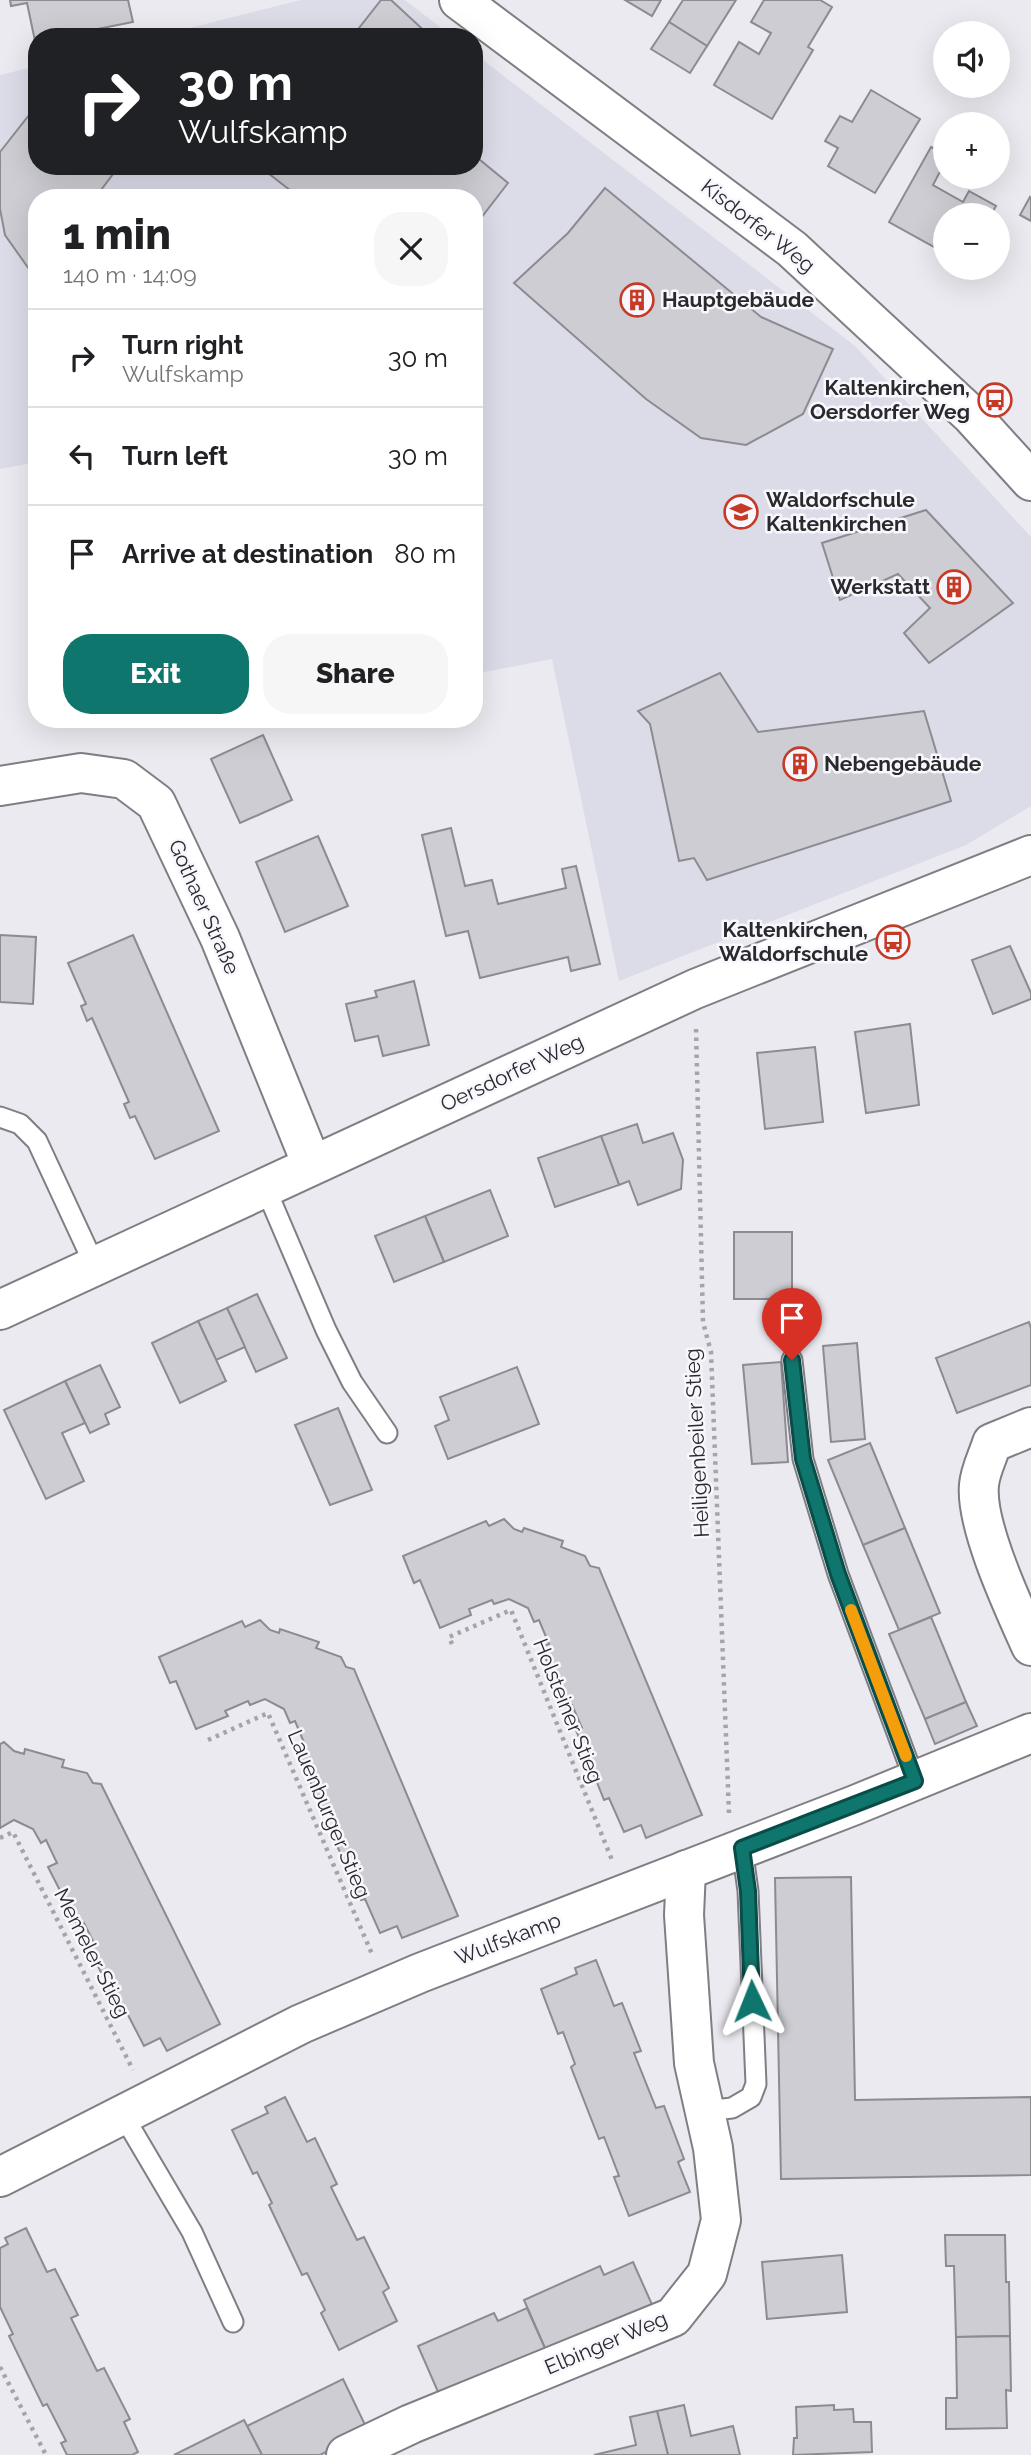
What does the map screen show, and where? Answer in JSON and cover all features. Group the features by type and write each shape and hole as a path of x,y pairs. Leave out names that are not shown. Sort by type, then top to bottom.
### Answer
{"street":[{"name":"Kisdorfer Weg","path":"459,0 792,249 971,415 1031,481"},
{"name":"Gothaer Straße","path":"0,786 81,773 124,779 156,803 220,938 312,1165"},
{"name":"Oersdorfer Weg","path":"0,1310 695,989 1031,855"},
{"path":"1031,1427 992,1443 979,1485 983,1521 1006,1590 1031,1646"},
{"name":"Wulfskamp","path":"0,2177 301,2024 386,1987 915,1781 1031,1733"},
{"name":"Elbinger Weg","path":"346,2455 411,2424 673,2317 707,2274 721,2220 713,2148 693,2049 684,1915 686,1870"}],"lane":[{"path":"0,1117 20,1124 37,1141 95,1266"},
{"path":"265,1187 346,1372 387,1433"},
{"path":"792,1360 803,1459 838,1574 915,1781"},
{"path":"705,2111 732,2108 751,2097 756,2084 748,1891 737,1850"},
{"path":"136,2108 233,2322"}],"path":[{"name":"Heiligenbeiler Stieg","path":"695,989 702,1322 711,1352 737,1850"},
{"name":"Holsteiner Stieg","path":"452,1644 449,1637 511,1610 625,1893"},
{"name":"Lauenburger Stieg","path":"208,1740 268,1713 386,1987"},
{"name":"Memeler Stieg","path":"0,1838 13,1832 136,2108"},
{"path":"0,2367 46,2455"}],"shaded area":[{"path":"301,0 405,0 441,28 190,28"},
{"name":"Waldorfschule Kaltenkirchen","path":"483,60 855,346 1031,537 1031,806 966,845 619,981 552,659 483,672 483,189 28,189 28,464 0,469 0,75 28,68 28,175 483,175"}],"building":[{"path":"10,0 128,0 133,22 103,28 32,28 27,3 11,6"},
{"path":"381,0 391,0 421,28 359,28"},
{"path":"625,0 661,0 652,16"},
{"path":"683,0 736,0 707,46 669,22"},
{"path":"764,0 820,0 832,7 808,47 813,50 772,119 714,85 739,42 759,54 771,33 751,22"},
{"path":"669,22 707,46 690,73 651,49"},
{"path":"871,90 920,119 875,193 828,166 838,148 825,141 840,116 852,122"},
{"path":"28,116 28,175 112,175 102,189 28,189 28,268 5,235 0,209 0,152"},
{"path":"931,147 933,189 940,189 963,202 969,191 991,203 933,203 933,246 889,222"},
{"path":"483,162 508,183 483,215 483,189 288,189 271,175 483,175"},
{"name":"Hauptgebäude","path":"605,188 761,317 833,349 803,414 746,445 701,438 646,399 514,283 568,233"},
{"path":"1031,198 1031,221 1020,215"},
{"name":"Werkstatt","path":"926,510 1013,603 929,663 904,633 930,608 898,574 840,600 822,543"},
{"name":"Nebengebäude","path":"720,673 758,732 924,711 951,801 707,880 694,858 679,861 650,724 638,711"},
{"path":"263,735 292,800 240,823 211,759"},
{"path":"451,828 465,886 492,880 498,904 566,888 562,869 576,866 600,964 571,971 568,957 480,978 468,931 446,936 422,835"},
{"path":"318,836 348,906 285,932 256,862"},
{"path":"0,935 36,937 33,1004 0,1002"},
{"path":"133,935 219,1131 155,1159 135,1116 130,1118 124,1104 129,1102 92,1018 87,1021 81,1006 86,1004 68,963"},
{"path":"1010,946 1031,993 1031,999 993,1014 972,960"},
{"path":"414,981 429,1045 383,1056 378,1036 355,1041 346,1004 377,997 375,991"},
{"path":"910,1024 919,1105 866,1113 855,1032"},
{"path":"815,1047 823,1122 765,1129 757,1053"},
{"path":"637,1124 643,1143 673,1133 683,1160 681,1189 638,1205 629,1181 619,1185 601,1136"},
{"path":"601,1136 619,1185 555,1207 538,1158"},
{"path":"490,1190 508,1236 444,1262 425,1216"},
{"path":"425,1216 444,1262 394,1282 375,1236"},
{"path":"734,1232 792,1232 792,1299 734,1299"},
{"path":"257,1294 287,1358 256,1372 227,1308"},
{"path":"227,1308 245,1347 216,1360 198,1321"},
{"path":"198,1321 226,1381 180,1403 152,1343"},
{"path":"1029,1322 1031,1385 957,1413 936,1358"},
{"path":"857,1343 865,1439 831,1442 823,1346"},
{"path":"781,1362 788,1462 752,1464 743,1365"},
{"path":"100,1365 120,1407 105,1414 109,1424 90,1433 65,1381"},
{"path":"517,1367 539,1424 448,1459 435,1426 449,1420 440,1397"},
{"path":"65,1381 85,1423 62,1433 84,1481 46,1499 4,1410"},
{"path":"338,1408 372,1490 330,1505 295,1425"},
{"path":"870,1443 905,1528 863,1545 828,1460"},
{"path":"504,1519 514,1529 522,1532 524,1528 563,1541 561,1547 585,1556 590,1566 599,1568 702,1815 646,1838 641,1825 624,1832 609,1798 604,1800 576,1730 582,1728 572,1705 566,1707 541,1647 549,1644 539,1620 534,1622 528,1608 509,1599 494,1604 492,1600 469,1609 471,1615 440,1628 420,1580 414,1583 403,1556 486,1521 489,1526"},
{"path":"905,1528 940,1613 899,1630 863,1545"},
{"path":"931,1617 966,1702 925,1719 889,1634"},
{"path":"260,1620 270,1630 279,1633 280,1629 319,1642 316,1648 341,1657 346,1667 354,1669 458,1916 402,1938 397,1926 380,1933 365,1899 361,1900 331,1832 338,1829 329,1806 322,1809 296,1748 305,1745 295,1721 290,1723 284,1709 265,1699 250,1705 248,1701 225,1711 228,1716 196,1729 176,1681 170,1683 159,1657 242,1621 245,1627"},
{"path":"966,1702 977,1726 935,1744 925,1719"},
{"path":"4,1742 14,1751 24,1754 25,1749 64,1760 62,1767 87,1773 93,1783 101,1784 220,2024 167,2051 160,2038 144,2046 127,2013 122,2015 89,1948 95,1945 84,1923 78,1926 48,1867 57,1863 46,1840 41,1843 33,1829 14,1820 0,1828 0,1744"},
{"path":"851,1877 855,2100 1031,2097 1031,2175 781,2179 775,1878"},
{"path":"596,1960 614,2006 622,2003 641,2051 634,2053 656,2108 664,2106 684,2159 678,2162 690,2192 629,2216 614,2177 619,2176 604,2137 599,2139 571,2067 575,2064 563,2032 558,2034 541,1989 577,1974 575,1968"},
{"path":"285,2097 307,2142 315,2138 337,2184 331,2187 357,2240 364,2237 389,2288 383,2292 397,2321 339,2350 321,2313 325,2310 307,2273 302,2275 269,2205 272,2203 257,2172 253,2174 232,2130 268,2113 265,2107"},
{"path":"26,2228 47,2272 55,2269 78,2315 71,2318 97,2371 104,2368 130,2419 124,2422 138,2452 132,2455 67,2455 61,2443 66,2441 47,2404 43,2406 9,2336 13,2334 0,2307 0,2248 8,2244 5,2238"},
{"path":"945,2235 1005,2235 1010,2336 956,2337 954,2266 946,2266"},
{"path":"842,2255 847,2312 767,2319 762,2262"},
{"path":"633,2262 658,2318 548,2355 524,2300 600,2266 604,2275"},
{"path":"527,2308 552,2364 442,2401 418,2346 494,2313 498,2321"},
{"path":"1010,2336 1011,2391 1006,2390 1007,2428 946,2429 946,2398 957,2398 956,2337"},
{"path":"343,2379 368,2431 320,2455 262,2455 247,2426"},
{"path":"684,2405 691,2436 733,2426 740,2455 668,2455 657,2411"},
{"path":"834,2405 834,2410 853,2409 854,2422 871,2422 872,2452 793,2455 794,2438 797,2438 796,2407"},
{"path":"657,2411 668,2455 594,2455 636,2445 630,2417"},
{"path":"244,2420 262,2455 174,2455"}],"slow traffic":[{"path":"851,1610 906,1756"}],"place":[{"name":"Hauptgebäude","path":"637,300"},
{"name":"Kaltenkirchen, Oersdorfer Weg","path":"995,400"},
{"name":"Waldorfschule Kaltenkirchen","path":"741,512"},
{"name":"Werkstatt","path":"954,587"},
{"name":"Nebengebäude","path":"800,764"},
{"name":"Kaltenkirchen, Waldorfschule","path":"893,942"}],"route":[{"path":"752,2001 748,1891 742,1848 915,1781 838,1574 803,1459 792,1360"}]}
